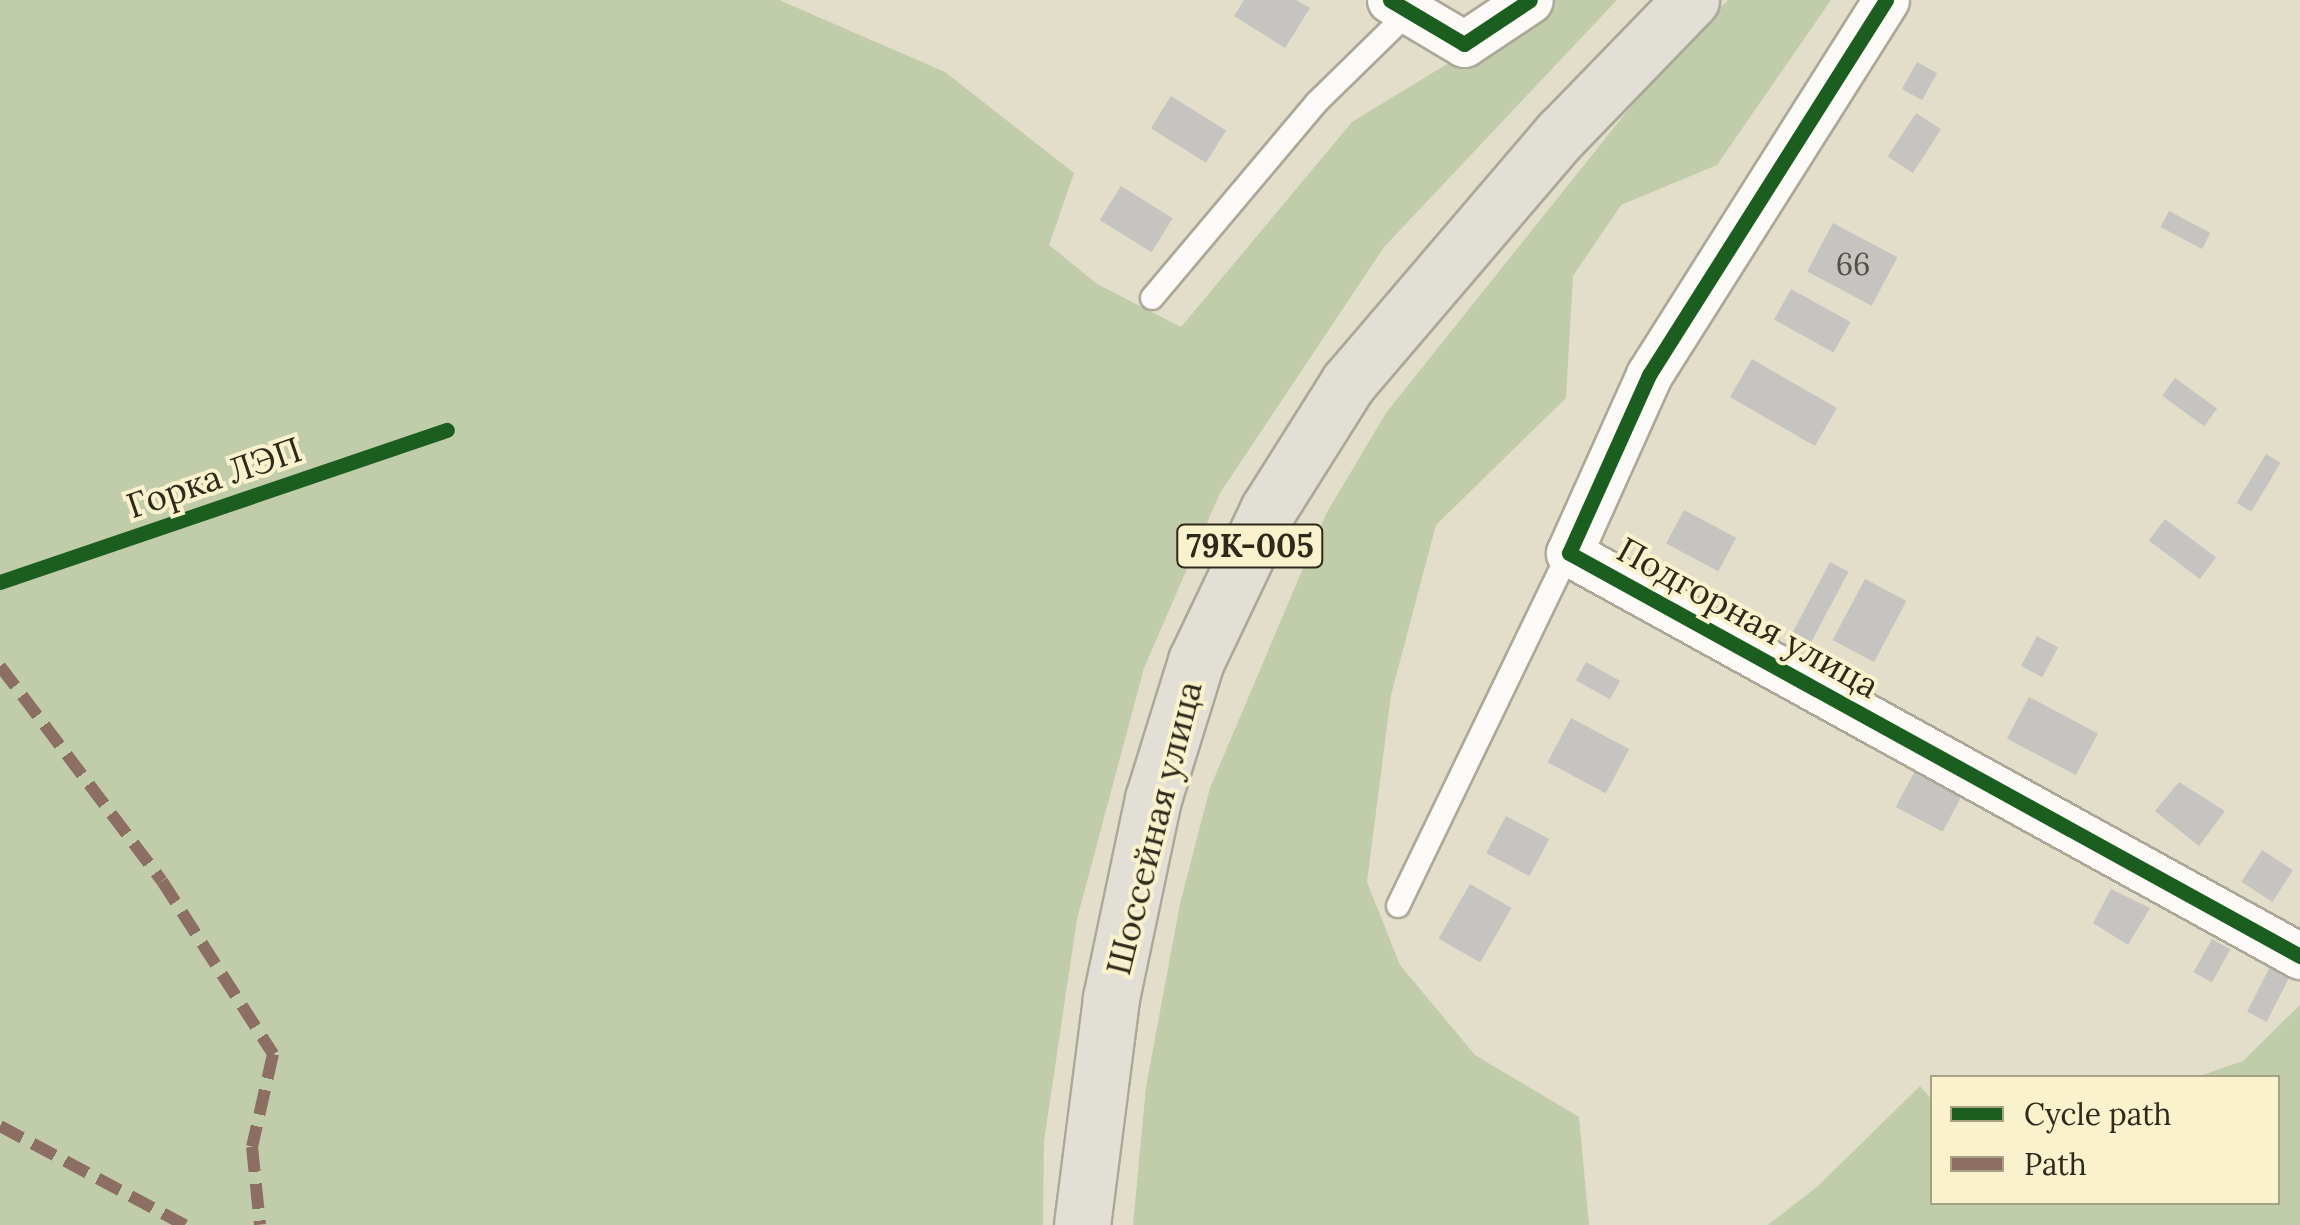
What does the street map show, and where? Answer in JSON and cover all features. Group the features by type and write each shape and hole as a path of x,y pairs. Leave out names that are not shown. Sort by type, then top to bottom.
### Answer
{"main road":[{"name":"Шоссейная улица","path":"1082,1225 1112,998 1153,799 1196,661 1268,510 1348,383 1561,134 1691,0"}],"street":[{"path":"1400,6 1464,44 1530,0"},
{"name":"Подгорная улица","path":"1886,0 1650,375 1569,554 2300,956"}],"lane":[{"path":"1152,298 1400,6"},
{"path":"1398,906 1569,554"}],"green space":[{"path":"0,0 779,0 945,72 1074,173 1049,245 1097,284 1181,327 1352,122 1552,0 1617,0 1384,247 1220,493 1144,668 1077,919 1044,1141 1043,1225 0,1225"},
{"path":"1728,0 1831,0 1717,165 1621,205 1573,276 1566,398 1436,525 1391,695 1367,882 1400,965 1475,1055 1579,1117 1589,1225 1133,1225 1146,1087 1180,904 1210,788 1326,514 1386,413 1664,65"},
{"path":"2300,1005 2300,1225 1768,1225 1818,1186 1920,1086 1930,1098 1930,1205 2280,1205 2280,1075 2203,1075 2243,1061"}],"building":[{"path":"1244,0 1296,0 1310,8 1285,48 1234,16"},
{"path":"1917,62 1937,73 1922,100 1902,89"},
{"path":"1171,96 1226,130 1206,163 1151,128"},
{"path":"1916,113 1941,129 1913,173 1888,157"},
{"path":"1121,186 1173,218 1152,252 1100,220"},
{"path":"2169,211 2210,233 2202,249 2161,227"},
{"path":"1833,223 1897,257 1872,306 1807,272"},
{"path":"1791,289 1850,322 1834,353 1774,320"},
{"path":"1752,359 1837,408 1815,446 1730,397"},
{"path":"2175,378 2217,409 2204,426 2162,396"},
{"path":"2266,454 2281,463 2251,512 2237,503"},
{"path":"1684,510 1736,538 1718,571 1666,544"},
{"path":"2165,519 2216,558 2200,579 2149,541"},
{"path":"1830,562 1849,572 1811,642 1792,633"},
{"path":"1865,579 1906,601 1874,662 1833,640"},
{"path":"2037,636 2058,647 2042,677 2021,666"},
{"path":"1586,662 1620,681 1610,699 1576,680"},
{"path":"2029,697 2098,734 2076,775 2007,738"},
{"path":"1571,718 1629,749 1606,793 1548,762"},
{"path":"1916,769 1963,794 1943,832 1896,807"},
{"path":"2179,782 2225,811 2199,846 2155,811"},
{"path":"1506,816 1549,839 1530,876 1486,853"},
{"path":"2262,850 2293,870 2272,902 2241,882"},
{"path":"1470,884 1512,908 1480,963 1438,939"},
{"path":"2111,889 2150,908 2128,945 2093,923"},
{"path":"2212,939 2230,949 2212,982 2194,972"},
{"path":"2277,953 2297,963 2267,1022 2247,1012"}],"marked path":[{"path":"0,666 162,881 273,1054 252,1147 260,1225"},
{"path":"0,1126 185,1225"}],"cycle path":[{"path":"1390,0 1464,44 1530,0"},
{"path":"1886,0 1649,375 1569,553 2300,956"},
{"name":"Горка ЛЭП","path":"0,582 447,430"}]}
